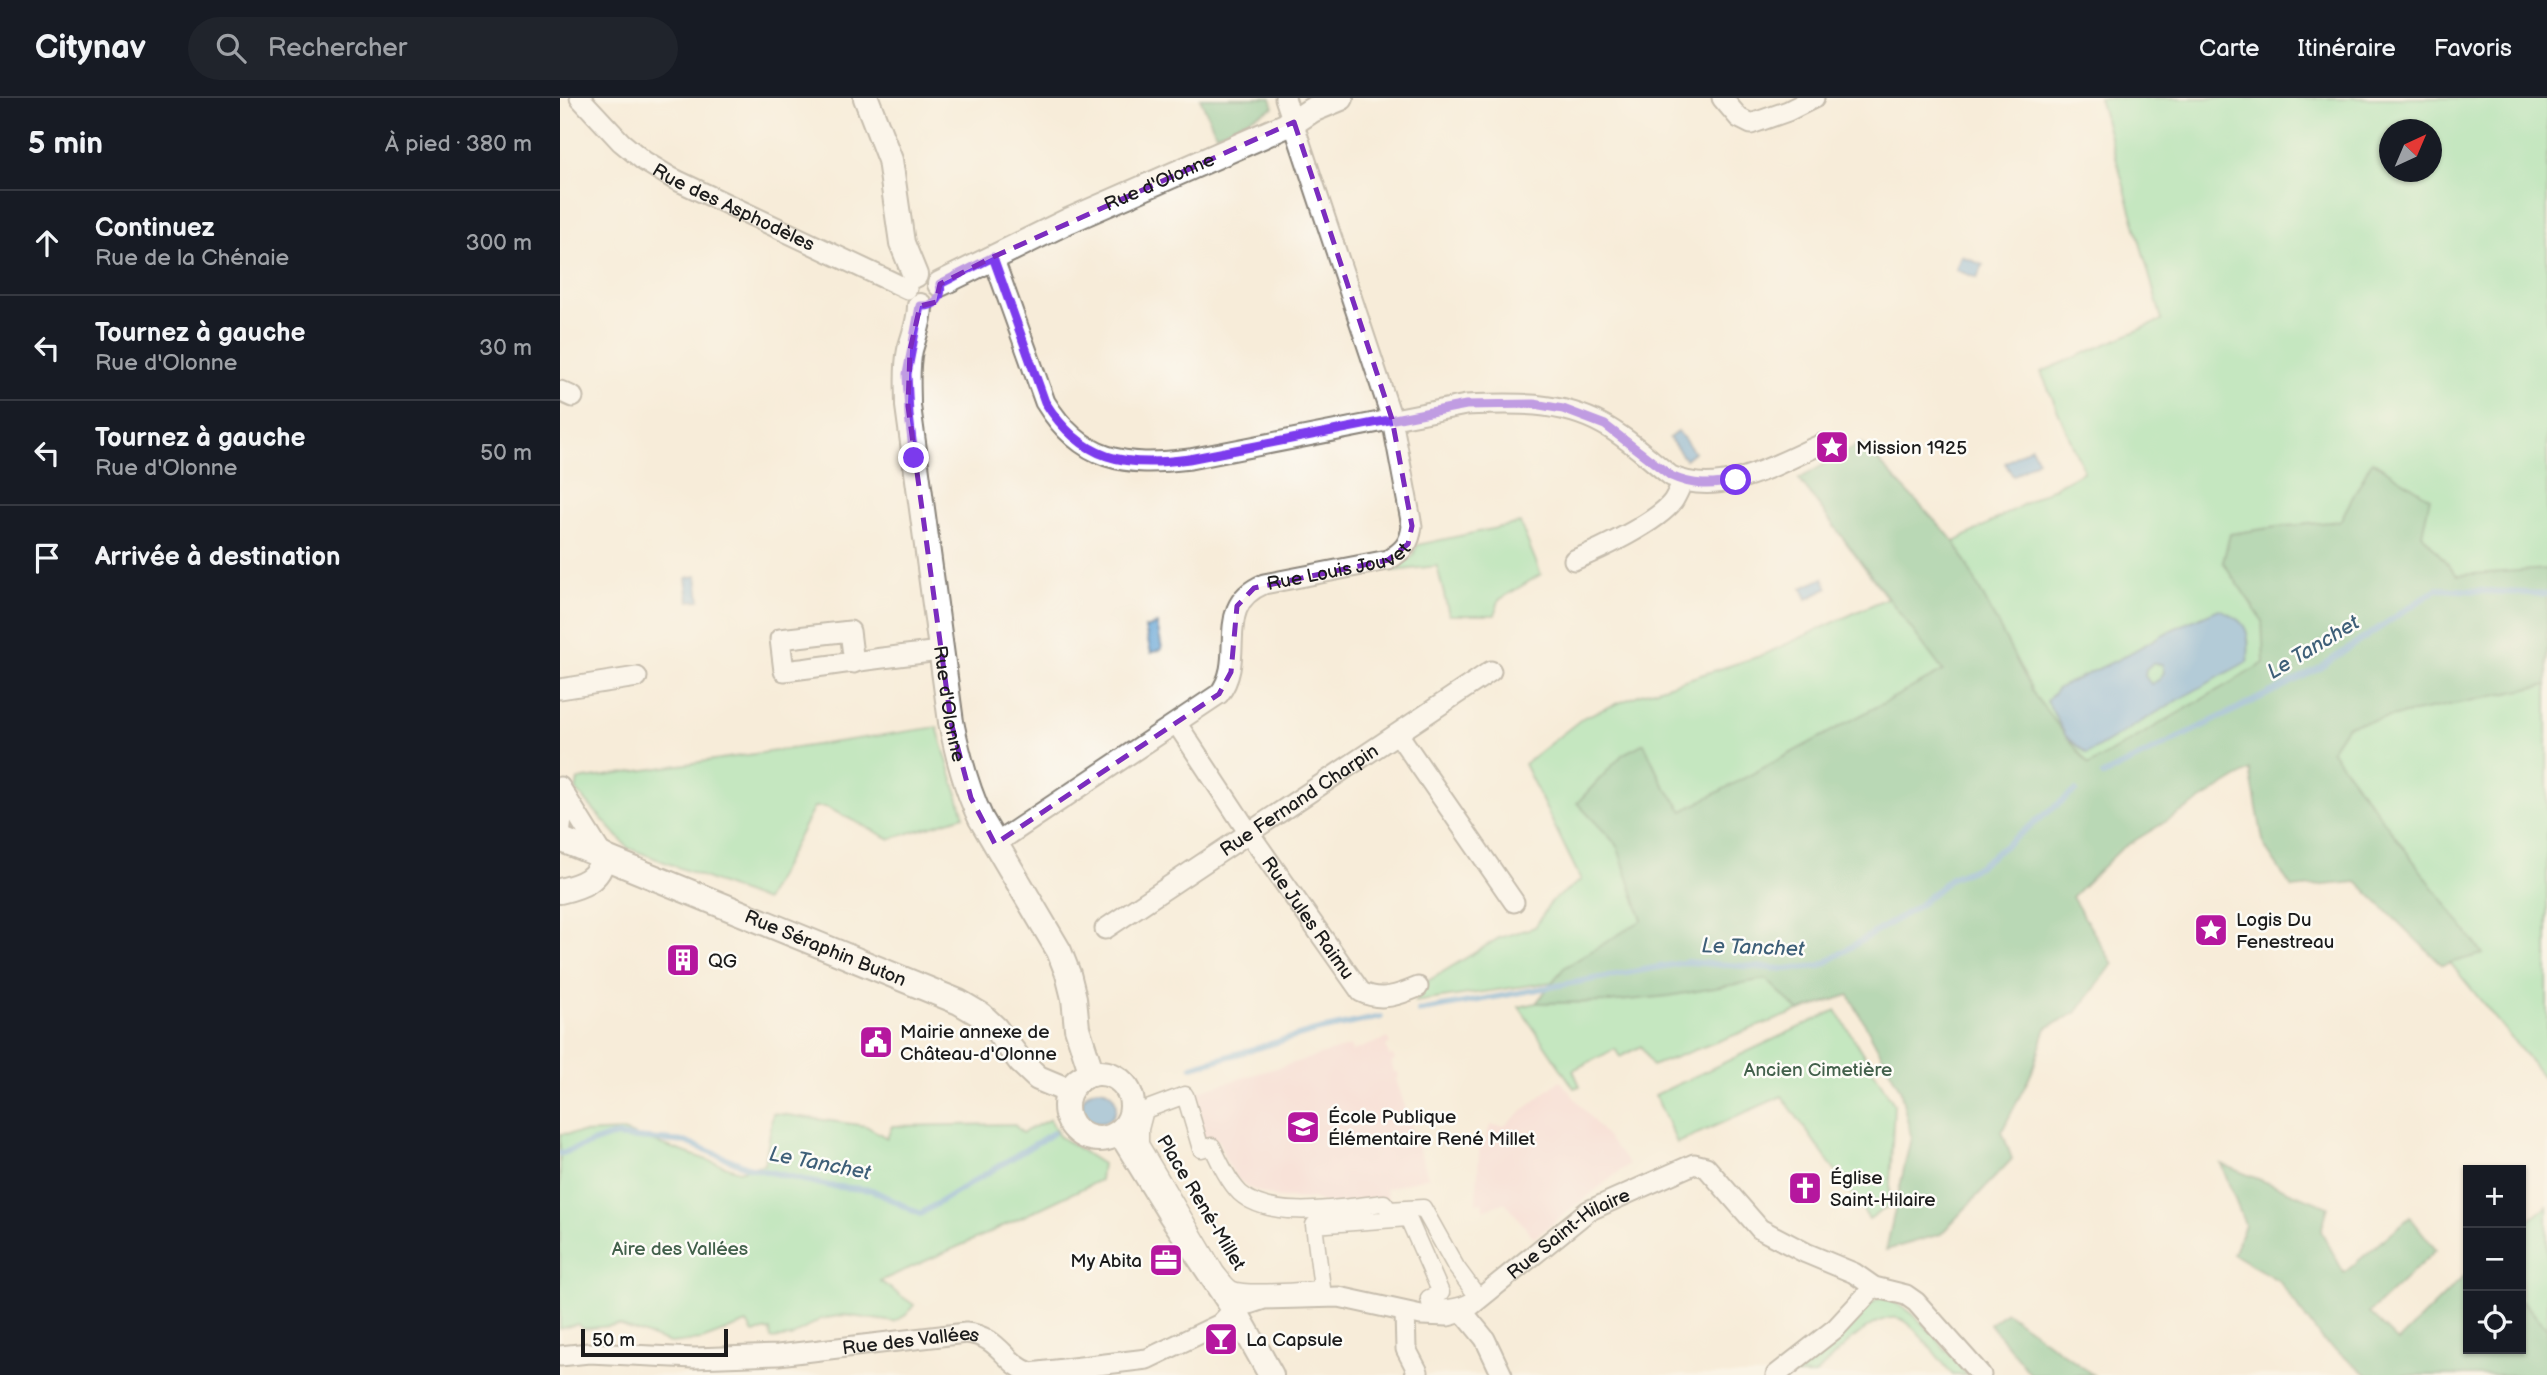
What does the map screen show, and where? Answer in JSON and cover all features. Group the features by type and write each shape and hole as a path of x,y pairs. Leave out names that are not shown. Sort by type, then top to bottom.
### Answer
{"street":[{"name":"Rue des Asphodèles","path":"580,98 621,142 644,161 672,178 914,290"},
{"path":"866,98 890,160 902,243 914,290"},
{"name":"Rue Louis Jouvet","path":"995,844 1219,694 1227,685 1231,673 1234,617 1244,596 1264,584 1388,560 1399,554 1408,544 1412,526 1392,419 1285,98"},
{"name":"Rue d'Olonne","path":"914,290 932,305 941,292 940,284 993,257 1068,220 1294,122 1312,110 1341,98"},
{"path":"1722,98 1739,118 1751,124 1814,98"},
{"path":"993,257 1045,402 1056,421 1078,442 1101,454 1126,462 1153,464 1189,459 1477,405 1534,404 1563,409 1605,425 1671,476 1702,485 1720,484 1772,466 1822,444"},
{"name":"Rue d'Olonne","path":"914,290 907,374 908,406 951,722 971,797 995,844 1059,951 1074,998 1077,1028 1092,1074"},
{"path":"1574,560 1595,552 1659,514 1673,502 1683,481"},
{"path":"853,663 942,651"},
{"name":"Rue Fernand Charpin","path":"1105,929 1491,671"},
{"path":"560,689 637,677"},
{"name":"Rue Jules Raimu","path":"1177,724 1249,833 1361,992 1381,997 1396,996 1418,987"},
{"path":"1398,734 1514,902"},
{"path":"560,787 603,856 602,866 587,883 560,891"},
{"path":"560,794 563,809 560,837"},
{"name":"Rue Séraphin Buton","path":"560,837 959,1002 981,1015 995,1028 1032,1072 1069,1091"},
{"path":"1092,1074 1114,1076 1129,1092 1132,1114 1121,1132 1111,1138 1088,1138 1071,1124 1067,1114 1069,1091 1075,1083 1092,1074"},
{"name":"Place René-Millet","path":"1185,1095 1201,1149 1212,1146 1221,1166 1240,1193 1264,1206 1313,1211 1384,1203 1389,1210 1423,1208 1456,1267 1478,1297 1456,1306 1440,1309 1431,1307 1429,1298 1441,1293 1408,1218 1314,1225 1322,1288 1256,1293 1240,1293 1230,1289 1216,1272 1140,1144 1140,1129 1145,1110 1185,1095"},
{"path":"1121,1132 1200,1261 1234,1309 1271,1375"},
{"name":"Rue Saint-Hilaire","path":"1464,1312 1588,1211 1694,1164 1706,1167 1760,1228 1807,1253 1854,1273 1874,1287 1906,1295 1916,1301 1981,1375"},
{"path":"1776,1375 1836,1328 1874,1287"},
{"path":"1234,1309 1264,1299 1339,1297 1405,1313 1448,1316 1464,1312 1485,1339 1502,1375"},
{"name":"Rue des Vallées","path":"560,1356 589,1353 694,1358 778,1355 966,1333 979,1334 989,1339 1023,1371 1031,1373 1149,1367 1220,1324 1234,1309"},
{"path":"1405,1313 1406,1349 1418,1372 1415,1375"},
{"path":"778,1355 780,1375"}],"highlighted area":[{"path":"1294,122 1392,419 1412,526 1408,544 1388,560 1254,588 1237,606 1231,672 1219,694 995,844 971,798 951,722 908,406 910,350 920,306 936,302 940,284 993,257"}],"shaded area":[{"name":"École Publique Élémentaire René Millet","path":"1388,1038 1390,1044 1386,1046 1389,1056 1393,1055 1395,1060 1391,1062 1394,1072 1398,1072 1399,1077 1396,1079 1428,1177 1386,1189 1388,1200 1333,1206 1314,1199 1277,1198 1249,1188 1237,1179 1226,1161 1219,1140 1200,1146 1185,1095 1350,1046 1352,1051"},
{"path":"1560,1080 1629,1164 1534,1238 1505,1202 1484,1210 1482,1202 1476,1203 1479,1152 1490,1125 1504,1126"}],"green space":[{"path":"1200,98 1271,98 1274,107 1216,134"},
{"path":"2099,98 2547,98 2547,1082 2265,735 1794,1006 1799,1011 1652,1066 1641,1046 1620,1057 1615,1049 1573,1070 1580,1086 1574,1088 1519,1007 1536,1003 1609,1002 1564,968 1552,982 1415,1002 1428,981 1499,938 1535,927 1551,902 1581,880 1524,764 1584,717 1641,694 1763,655 1887,598 1799,479 1861,443 1955,542 2084,471 2041,372 2162,320"},
{"path":"1861,443 1955,542 2035,696 2089,765 2264,663 2262,620 2223,562 2230,534 2340,521 2372,461 2430,498 2422,534 2457,575 2547,569 2547,685 2347,726 2331,750 2483,954 2442,965 2357,882 2292,888 2264,846 2250,770 2121,849 2072,897 2113,964 2076,1013 2046,1028 2032,1072 2002,1131 2012,1159 1941,1234 1886,1250 1911,1137 1900,1089 1849,995 1799,1011 1766,979 1669,996 1609,1002 1536,1003 1564,968 1642,920 1617,845 1577,803 1623,754 1644,743 1662,782 1683,811 1943,671 1799,479"},
{"path":"1520,523 1541,574 1499,600 1495,615 1449,615 1437,566 1393,571 1413,556 1417,545"},
{"path":"937,727 964,816 890,839 826,807 814,807 765,901 628,848 576,790 578,780"},
{"name":"Ancien Cimetière","path":"1836,1010 1894,1104 1889,1206 1869,1219 1782,1096 1677,1143 1655,1095"},
{"name":"Aire des Vallées","path":"773,1113 866,1126 887,1138 892,1126 1014,1124 1022,1133 1050,1119 1059,1136 1102,1164 1100,1180 880,1281 914,1305 906,1315 894,1322 844,1315 821,1319 791,1337 771,1339 770,1330 753,1333 747,1323 702,1340 670,1343 618,1325 583,1329 577,1324 560,1329 560,1134 623,1131 739,1171 765,1164"},
{"path":"2221,1164 2328,1207 2321,1231 2344,1273 2410,1217 2436,1250 2369,1313 2398,1341 2463,1277 2463,1354 2526,1354 2526,1305 2547,1329 2547,1375 2368,1375 2322,1340 2279,1281 2233,1254 2245,1225"},
{"path":"2547,1206 2547,1329 2526,1305 2526,1223"},
{"path":"1884,1297 1909,1311 1967,1375 1953,1375 1910,1325 1894,1318 1870,1326 1844,1346 1815,1375 1788,1375 1876,1300"},
{"path":"2006,1312 2093,1375 2031,1375 1990,1324"}],"water":[{"path":"1961,256 1983,265 1977,278 1956,270"},
{"path":"1678,431 1694,452 1685,459 1669,438"},
{"path":"2031,447 2038,460 2013,476 2005,463"},
{"path":"697,576 700,600 689,601 686,578"},
{"path":"1823,578 1828,588 1807,599 1802,588"},
{"path":"2219,609 2229,613 2245,628 2248,661 2087,754 2066,736 2047,701 2058,688 2173,629","holes":["2152,664 2162,664 2164,672 2160,679 2151,684 2145,676 2146,669"]},
{"path":"1157,624 1162,649 1151,653 1145,628"},
{"path":"1099,1089 1111,1094 1116,1106 1111,1118 1099,1123 1087,1118 1082,1106 1087,1094"}],"waterway":[{"name":"Le Tanchet","path":"2103,775 2318,669 2437,589 2547,594"},
{"name":"Le Tanchet","path":"1419,1011 1687,962 1785,969 1820,966 1918,906 1951,878 1979,866 2075,791"},
{"name":"Le Tanchet","path":"1192,1067 1315,1031 1381,1017"},
{"name":"Le Tanchet","path":"560,1154 612,1136 686,1142 748,1167 830,1186 872,1190 920,1214 1053,1133"}],"place":[{"name":"Mission 1925","path":"1832,447"},
{"name":"Logis Du Fenestreau","path":"2211,930"},
{"name":"QG","path":"683,960"},
{"name":"Mairie annexe de Château-d'Olonne","path":"876,1042"},
{"name":"École Publique Élémentaire René Millet","path":"1303,1127"},
{"name":"Église Saint-Hilaire","path":"1805,1188"},
{"name":"My Abita","path":"1166,1260"},
{"name":"La Capsule","path":"1221,1339"}],"route":[{"path":"914,458 907,374 920,306 926,307 936,302 940,297 940,284 993,257 1045,402 1056,421 1078,442 1101,454 1126,462 1153,464 1189,459 1466,405 1534,404 1563,409 1605,425 1671,476 1683,481 1702,485 1736,480"}]}
